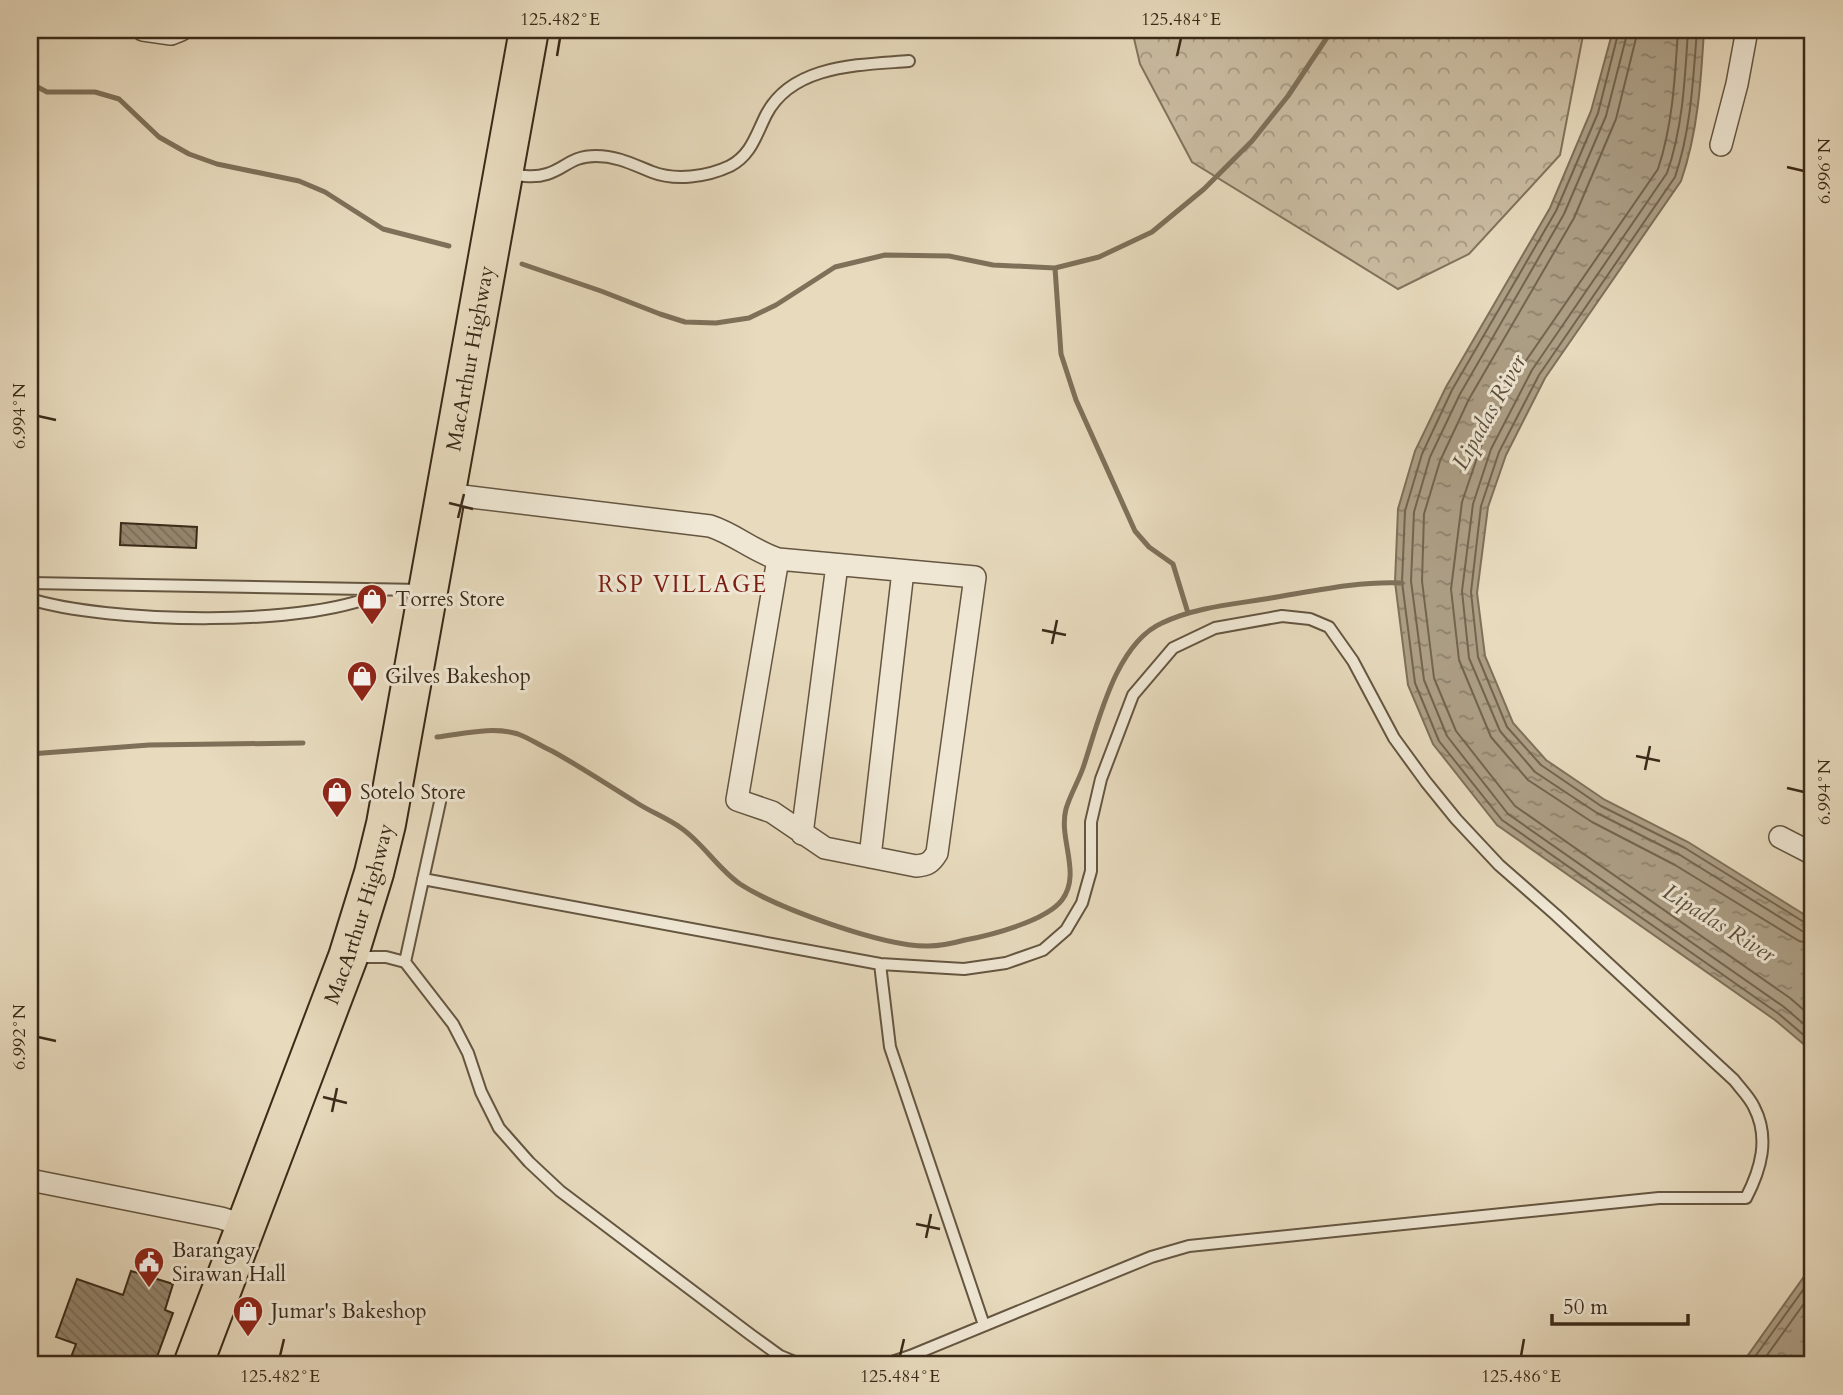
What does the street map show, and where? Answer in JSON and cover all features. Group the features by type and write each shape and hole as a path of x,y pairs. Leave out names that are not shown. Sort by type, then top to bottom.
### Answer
{"highway":[{"name":"MacArthur Highway","path":"197,1364 348,957 383,837 529,30"}],"street":[{"path":"143,30 171,34 181,30"},
{"path":"1721,145 1747,30"},
{"path":"446,494 710,526 778,559 975,577 937,853 926,865 916,866 825,848 772,812 737,800 778,559"},
{"path":"802,834 837,565"},
{"path":"870,857 903,571"},
{"path":"1780,837 1813,854"},
{"path":"30,1180 221,1218 246,1226"}],"lane":[{"path":"503,173 539,176 548,174 569,160 595,156 618,158 668,176 707,174 731,166 747,153 767,114 783,93 800,81 833,69 909,61"},
{"path":"30,583 428,590"},
{"path":"30,599 74,610 122,615 247,616 323,610 366,600 387,590"},
{"path":"423,879 880,964 964,969 1006,963 1043,950 1066,930 1082,904 1091,872 1091,822 1101,779 1133,695 1173,648 1215,628 1282,616 1310,618 1329,627 1353,661 1394,738 1456,819 1499,865 1734,1080 1754,1105 1762,1126 1759,1174 1746,1198 1659,1198 1189,1246 1151,1257 883,1365"},
{"path":"405,962 440,802"},
{"path":"348,957 386,957 405,962 453,1024 499,1128 529,1162 560,1191 740,1327 780,1356 802,1365"},
{"path":"880,964 885,1018 896,1068 984,1325"}],"green space":[{"path":"1132,30 1584,30 1560,155 1469,254 1398,289 1192,162 1140,64"}],"water":[{"name":"Lipadas River","path":"1613,30 1704,30 1695,125 1681,181 1545,378 1506,455 1488,507 1477,593 1485,656 1513,723 1546,760 1605,800 1688,842 1813,920 1813,1052 1775,1020 1497,825 1433,744 1408,685 1395,582 1398,509 1415,451 1446,387 1550,208 1591,111"},
{"path":"1813,1264 1813,1365 1741,1365"}],"building":[{"path":"121,523 197,527 196,548 120,545"},
{"path":"131,1271 173,1284 165,1310 173,1313 154,1365 68,1365 76,1344 56,1337 77,1279 123,1295"}],"waterway":[{"path":"522,264 685,322 716,323 749,318 776,305 835,267 885,255 949,256 993,265 1055,268 1099,257 1152,232 1204,189 1252,141 1288,96 1332,30"},
{"path":"30,83 47,92 95,92 119,99 159,137 189,154 217,164 299,181 325,192 383,229 449,246"},
{"path":"1055,268 1061,354 1076,400 1135,531 1149,547 1173,564 1188,613"},
{"path":"437,737 488,731 522,736 563,757 681,828 732,878 757,894 859,933 909,945 942,945 989,935 1031,921 1054,908 1062,900 1070,879 1064,820 1066,809 1110,687 1132,648 1146,633 1162,623 1188,613 1216,607 1353,585 1402,583"},
{"path":"30,754 149,745 303,743"}],"place":[{"name":"Torres Store","path":"372,626"},
{"name":"Gilves Bakeshop","path":"362,703"},
{"name":"Sotelo Store","path":"337,819"},
{"name":"Barangay Sirawan Hall","path":"149,1289"},
{"name":"Jumar's Bakeshop","path":"248,1338"}],"district":[{"name":"RSP VILLAGE","path":"683,584"}]}
